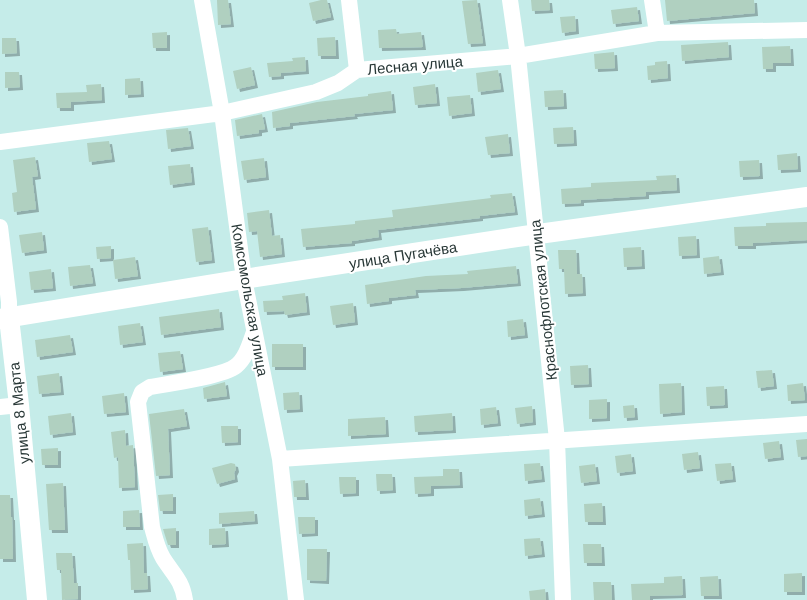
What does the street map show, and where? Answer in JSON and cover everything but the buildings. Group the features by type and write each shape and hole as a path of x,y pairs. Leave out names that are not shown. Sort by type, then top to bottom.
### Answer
{"main road":[{"name":"улица Пугачёва","path":"5,319 244,279 536,234 807,197"},
{"name":"улица 8 Марта","path":"5,319 10,406 36,600"}],"street":[{"name":"Комсомольская улица","path":"202,0 222,113 244,279 280,459 296,600"},
{"path":"349,0 357,70"},
{"name":"Краснофлотская улица","path":"510,0 518,56 557,440 563,600"},
{"path":"652,0 657,33"},
{"name":"Лесная улица","path":"0,142 222,113 316,92 338,83 357,70 518,56 657,33 807,30"},
{"name":"улица 8 Марта","path":"0,227 9,302 5,319"},
{"path":"185,600 182,585 163,558 156,544 152,527 138,402 142,392 150,387 222,373 236,366 246,351 254,331"},
{"path":"280,459 807,424"}]}
